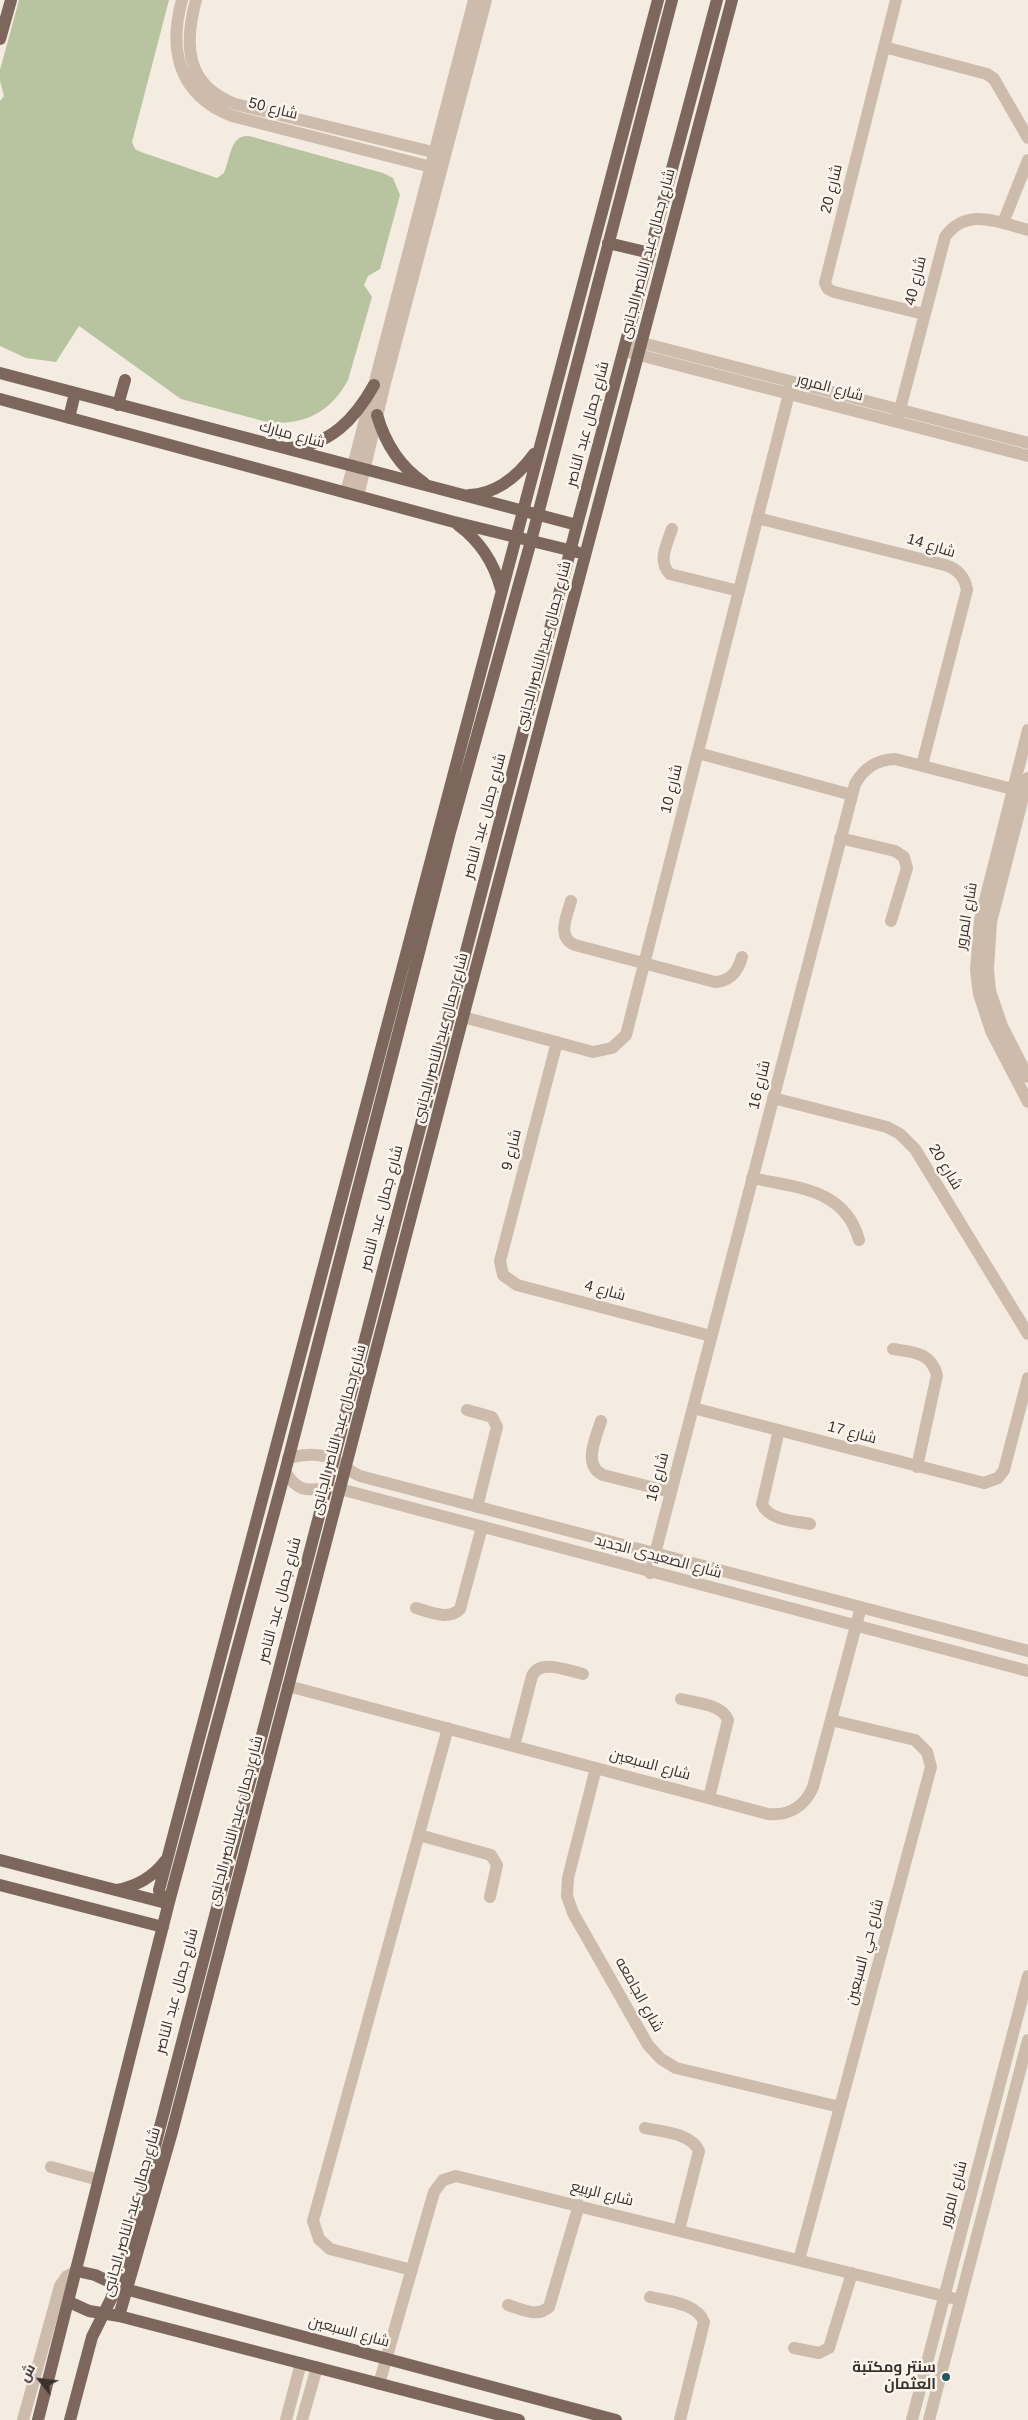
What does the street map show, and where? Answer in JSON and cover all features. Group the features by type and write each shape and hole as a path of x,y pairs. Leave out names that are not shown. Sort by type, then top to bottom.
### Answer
{"main road":[{"path":"0,39 11,0"},
{"path":"169,1903 161,1898 159,1893 207,1736 314,1298 376,1066 412,955 444,831 501,589 540,440 654,44 658,0"},
{"name":"شارع جمال عبد الناصر","path":"444,831 531,540 608,243 654,44 672,0"},
{"name":"شارع جمال عبد الناصر","path":"70,2420 92,2337 104,2313 122,2288 158,2129 577,525 717,0"},
{"name":"شارع جمال عبد الناصر الجانبى","path":"119,2316 122,2288 172,2132 463,1017 732,0"},
{"path":"608,243 650,253"},
{"path":"562,363 577,366"},
{"name":"شارع مبارك","path":"0,373 282,449 577,525"},
{"path":"118,405 125,380"},
{"path":"282,449 308,445 332,435 353,418 379,386"},
{"path":"69,418 76,393"},
{"path":"0,399 454,522 585,554"},
{"path":"377,415 386,440 400,462 430,487"},
{"path":"462,496 477,495 490,491 510,480 526,466 540,440"},
{"path":"454,522 473,537 484,551 493,567 501,589"},
{"name":"شارع جمال عبد الناصر","path":"38,2420 163,1928 207,1736 285,1472 389,1069 412,955"},
{"path":"376,1066 389,1069"},
{"path":"314,1298 329,1301"},
{"path":"293,1614 306,1618"},
{"path":"255,1759 268,1762"},
{"path":"116,1890 129,1888 147,1878 162,1866 170,1855"},
{"path":"0,1860 169,1903"},
{"path":"0,1885 163,1928"},
{"path":"158,2129 172,2132"},
{"name":"شارع السبعين","path":"77,2271 95,2274 122,2288 616,2420"},
{"path":"69,2302 82,2309 119,2316 519,2420"}],"street":[{"name":"شارع 50","path":"182,0 175,37 178,58 186,79 199,95 214,108 232,116 255,115 440,154"},
{"name":"شارع 50","path":"196,0 188,39 190,56 197,73 208,87 220,97 255,115 436,168"},
{"path":"440,154 474,0"},
{"path":"352,494 436,168 486,0"},
{"name":"شارع 20","path":"896,0 825,283 834,292 924,314"},
{"path":"884,47 987,74 994,79 1028,138"},
{"path":"1003,223 1028,160"},
{"name":"شارع 40","path":"898,416 942,244 949,231 961,222 974,218 1028,230"},
{"name":"شارع المرور","path":"626,345 898,416 1028,456"},
{"path":"358,469 377,415 379,386"},
{"name":"شارع 10","path":"463,1017 593,1052 606,1050 618,1044 628,1029 790,388"},
{"name":"شارع المرور","path":"898,416 1028,443"},
{"name":"شارع 14","path":"757,518 951,567 964,579 967,590 922,765"},
{"path":"672,529 663,557 665,568 670,574 739,591"},
{"name":"شارع المرور","path":"1028,730 1019,791 992,922 988,969 990,991 1002,1026 1028,1077"},
{"path":"698,754 852,795"},
{"name":"شارع 16","path":"650,1573 840,838 859,777 876,763 895,759 1019,791"},
{"name":"شارع المرور","path":"1028,778 1019,791 980,920 976,970 979,994 991,1031 1028,1102"},
{"path":"840,838 895,851 904,857 906,868 891,921"},
{"path":"571,901 564,935 568,941 575,945 645,964 720,981 734,975 742,957"},
{"name":"شارع 9","path":"500,1266 556,1042"},
{"name":"شارع 20","path":"773,1098 887,1127 906,1138 915,1149 1028,1334"},
{"path":"752,1178 830,1198 848,1214 859,1240"},
{"name":"شارع 4","path":"500,1266 503,1276 513,1283 711,1336"},
{"path":"893,1349 924,1355 932,1364 936,1375 918,1466"},
{"name":"شارع 17","path":"693,1408 984,1483 994,1481 1002,1474 1028,1378"},
{"path":"467,1410 492,1418 497,1428 477,1507"},
{"path":"601,1421 591,1455 592,1464 597,1471 603,1475 671,1492"},
{"path":"779,1430 762,1504 765,1511 772,1515 810,1524"},
{"name":"شارع الصعيدى الجديد","path":"288,1458 315,1454 334,1459 360,1476 1028,1651"},
{"name":"شارع الصعيدى الجديد","path":"285,1472 300,1488 316,1491 326,1488 340,1489 650,1573 1028,1671"},
{"path":"416,1608 445,1616 453,1614 460,1609 482,1527"},
{"name":"شارع السبعين","path":"288,1686 768,1814 784,1813 795,1810 806,1800 813,1787 861,1608"},
{"path":"514,1746 532,1676 536,1670 547,1666 584,1674"},
{"path":"681,1699 719,1709 725,1713 728,1720 709,1798"},
{"name":"شارع حي السبعين","path":"799,2260 931,1767 927,1752 915,1740 831,1720"},
{"path":"412,2270 330,2249 319,2240 313,2221 448,1728"},
{"name":"شارع الجامعه","path":"596,1768 568,1878 567,1896 573,1913 648,2045 661,2059 676,2068 840,2107"},
{"path":"419,1835 488,1854 494,1858 496,1869 490,1896"},
{"name":"شارع المرور","path":"912,2420 1028,1976"},
{"path":"930,2420 1028,2040"},
{"path":"646,2128 688,2139 696,2144 699,2151 679,2230"},
{"path":"51,2167 100,2180"},
{"name":"شارع الربيع","path":"379,2384 434,2192 439,2184 448,2178 462,2176 960,2300"},
{"path":"508,2305 534,2313 542,2312 549,2307 579,2205"},
{"path":"24,2420 60,2286 67,2276 77,2271"},
{"path":"794,2348 819,2354 829,2348 852,2274"},
{"path":"650,2297 693,2309 700,2314 704,2322 680,2420"},
{"path":"286,2420 301,2363"},
{"path":"302,2420 317,2367"}],"green space":[{"path":"19,0 169,0 132,142 135,149 141,152 217,178 224,173 234,143 243,136 249,136 383,173 393,178 400,195 380,269 368,276 364,285 372,297 348,380 333,401 325,408 304,419 280,423 267,422 181,399 79,326 56,362 26,358 0,346 0,101 4,96 0,81 0,70"}],"place":[{"name":"سنتر ومكتبة العثمان","path":"946,2377"}]}
